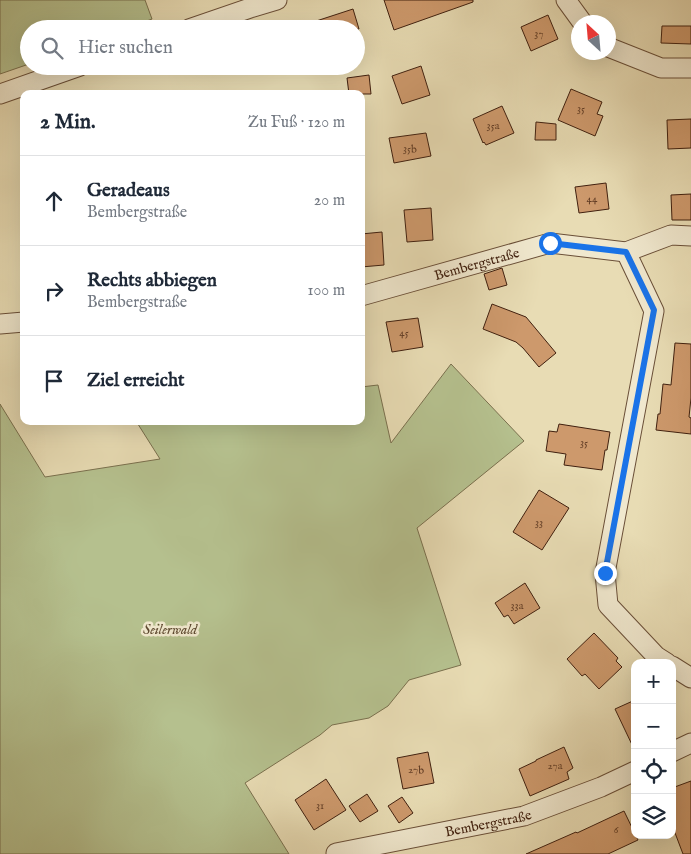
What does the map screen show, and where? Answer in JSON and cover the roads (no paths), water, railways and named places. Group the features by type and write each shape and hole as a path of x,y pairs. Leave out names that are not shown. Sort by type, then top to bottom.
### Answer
{"street":[{"path":"215,20 277,0"},
{"path":"566,0 577,15"},
{"path":"616,50 661,68 691,68"},
{"path":"0,94 54,75"},
{"path":"661,659 608,604 605,573 654,310 626,252 671,235 691,236"},
{"name":"Bembergstraße","path":"365,295 550,243 626,252"},
{"path":"0,324 20,322"},
{"path":"676,669 691,678"},
{"path":"676,750 691,743"},
{"name":"Bembergstraße","path":"336,853 524,816 601,787 631,773"}],"park label":[{"name":"Seilerwald","path":"170,629"}]}
